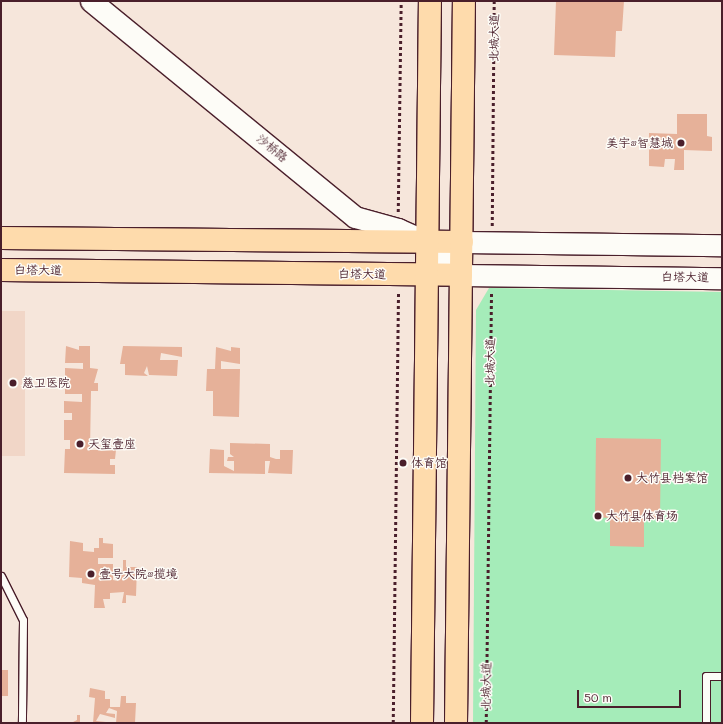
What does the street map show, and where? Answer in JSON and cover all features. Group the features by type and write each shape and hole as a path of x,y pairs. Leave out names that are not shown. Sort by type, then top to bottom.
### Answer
{"highway":[{"path":"422,723 430,1"},
{"path":"456,723 464,1"},
{"path":"1,238 462,242"},
{"name":"白塔大道","path":"1,270 461,275"}],"main road":[{"name":"沙桥路","path":"91,1 355,217 398,229 427,242 461,275"},
{"path":"462,242 722,245"},
{"name":"白塔大道","path":"461,275 722,278"}],"lane":[{"path":"1,576 23,620 22,723"},
{"path":"706,723 706,676 722,676"}],"path":[{"path":"398,229 401,1"},
{"name":"北城大道","path":"491,242 494,1"},
{"path":"393,723 398,274"},
{"name":"北城大道","path":"486,723 491,275"}],"shaded area":[{"name":"慈卫医院","path":"1,311 25,311 25,456 1,456"}],"green space":[{"name":"大竹县体育场","path":"489,288 722,292 722,723 473,723 476,310"}],"building":[{"path":"556,1 624,1 622,31 616,31 615,57 554,55"},
{"name":"美宇•智慧城","path":"677,114 707,114 707,136 712,137 712,151 684,150 684,170 674,170 675,159 665,159 664,167 649,166 649,133 677,134"},
{"path":"66,346 79,350 79,346 90,346 90,368 98,369 94,383 98,383 98,391 91,391 90,450 116,450 115,459 110,459 110,465 115,465 115,474 64,473 65,449 70,449 70,440 64,440 64,420 72,420 72,413 64,413 64,401 82,402 82,394 65,394 65,368 83,369 83,363 65,363"},
{"path":"123,346 182,347 182,357 161,353 160,360 178,360 177,376 149,375 147,366 144,373 148,376 125,375 125,364 120,364"},
{"path":"216,347 231,351 231,347 240,348 240,364 221,361 221,369 240,369 239,417 213,416 213,391 206,391 207,369 215,369"},
{"name":"大竹县档案馆","path":"596,438 661,439 660,519 644,519 644,547 610,546 610,518 595,517"},
{"path":"230,443 270,444 270,457 276,459 280,459 280,450 293,450 292,474 268,473 270,461 265,461 265,474 209,473 210,449 224,450 224,466 234,471 234,461 227,461 228,457 234,457 230,454"},
{"name":"壹号大院•揽境","path":"99,538 103,538 103,543 113,544 113,558 98,558 98,564 113,564 113,580 118,581 118,570 123,571 123,560 126,560 126,567 137,567 136,596 126,595 126,603 122,603 124,592 110,593 110,599 103,599 105,608 94,608 95,585 82,583 82,578 69,577 70,541 83,543 83,551 94,552 94,548 99,548"},
{"path":"1,670 8,670 8,696 1,696"},
{"path":"90,688 105,691 105,699 110,699 110,707 120,707 121,696 126,696 126,703 136,703 135,723 116,723 93,723 95,698 89,697","holes":["109,708 117,711 116,723 96,721 100,714 115,718 115,714 106,713"]},
{"path":"77,715 80,715 80,723 71,723 77,720"}],"place":[{"name":"美宇•智慧城","path":"681,143"},
{"name":"慈卫医院","path":"13,383"},
{"name":"天玺壹座","path":"80,444"},
{"name":"体育馆","path":"403,463"},
{"name":"大竹县档案馆","path":"628,478"},
{"name":"大竹县体育场","path":"598,516"},
{"name":"壹号大院•揽境","path":"91,574"}]}
